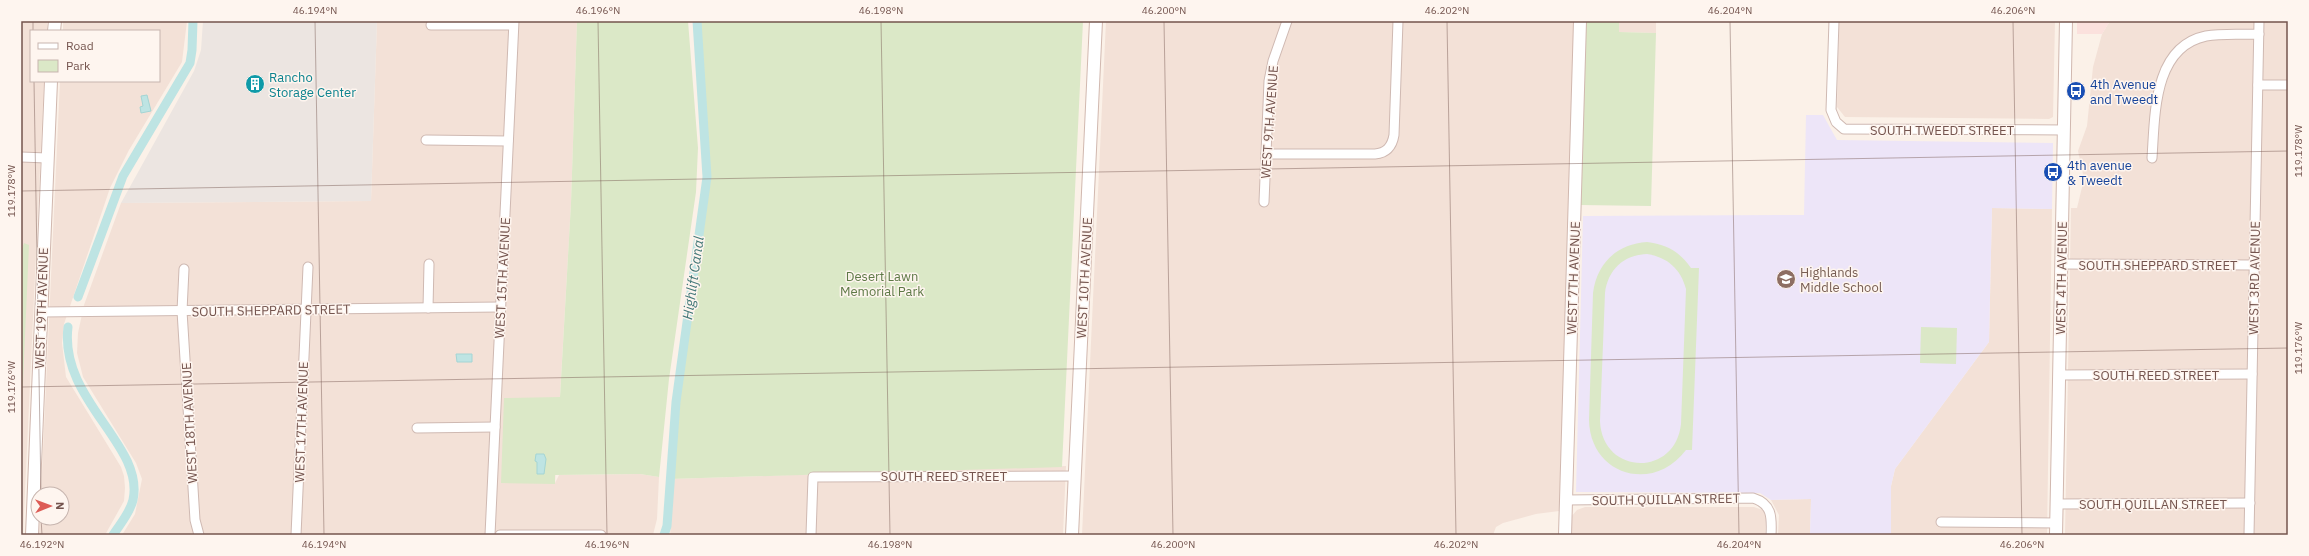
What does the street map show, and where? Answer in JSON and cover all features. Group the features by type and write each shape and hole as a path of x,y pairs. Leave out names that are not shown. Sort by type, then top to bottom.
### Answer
{"street":[{"name":"WEST 10TH AVENUE","path":"1072,535 1096,21"},
{"name":"WEST 9TH AVENUE","path":"1264,202 1270,69 1287,21"},
{"path":"1266,154 1375,154 1387,150 1394,136 1398,21"},
{"name":"WEST 7TH AVENUE","path":"1565,535 1580,21"},
{"name":"SOUTH TWEEDT STREET","path":"1834,21 1831,110 1836,122 1844,129 2064,130"},
{"name":"WEST 4TH AVENUE","path":"2057,529 2066,21"},
{"name":"WEST 3RD AVENUE","path":"2249,535 2259,21"},
{"path":"431,24 514,23"},
{"name":"WEST 15TH AVENUE","path":"490,535 514,23"},
{"path":"2152,158 2157,107 2163,74 2168,63 2178,50 2205,36 2259,34"},
{"name":"WEST 19TH AVENUE","path":"32,535 51,82"},
{"path":"2258,85 2288,85"},
{"path":"426,140 508,141"},
{"path":"21,157 47,158"},
{"path":"428,308 429,264"},
{"name":"SOUTH SHEPPARD STREET","path":"2062,264 2254,265"},
{"name":"WEST 17TH AVENUE","path":"296,535 308,266"},
{"name":"WEST 18TH AVENUE","path":"184,269 182,311 195,520 199,535"},
{"name":"SOUTH SHEPPARD STREET","path":"42,312 500,307"},
{"name":"SOUTH REED STREET","path":"2060,375 2252,374"},
{"path":"417,428 495,427"},
{"name":"SOUTH REED STREET","path":"811,535 813,477 1075,476"},
{"name":"SOUTH QUILLAN STREET","path":"1566,500 1753,498 1764,503 1772,515 1771,535"},
{"name":"SOUTH QUILLAN STREET","path":"2057,504 2250,504"},
{"path":"1941,522 2057,529"},
{"path":"500,535 601,535"}],"shaded area":[{"path":"21,21 47,21 47,30 30,30 30,82 44,82 23,535"},
{"path":"63,21 187,21 182,62 129,150 110,188 64,324 62,343 66,377 121,467 124,476 124,501 105,535 39,535 40,526 70,526 70,486 41,486 60,82 160,82 160,30 63,30"},
{"path":"203,21 377,21 371,201 121,203 194,71 201,50"},
{"path":"377,21 577,21 571,203 555,483 559,475 640,474 659,477 657,519 653,535 122,535 135,514 142,479 136,463 83,377 77,353 78,333 84,305 121,203 371,201"},
{"path":"1106,21 1576,21 1559,511 1536,514 1503,523 1496,527 1493,535 1082,535"},
{"path":"1619,21 1656,21 1656,33 1619,32"},
{"path":"1839,21 2055,21 2053,117 2049,119 1845,117 1837,107"},
{"path":"2077,21 2110,21 2102,34 2077,34"},
{"path":"2110,21 2288,21 2288,535 2065,535 2071,208 2077,208 2084,179 2078,151 2087,126 2093,67 2102,34"},
{"name":"Highlands Middle School","path":"1806,115 1823,115 1837,140 2053,143 2052,209 1992,208 1989,342 1895,469 1891,486 1891,535 1810,535 1811,499 1771,500 1760,493 1576,492 1583,216 1804,215"},
{"path":"1992,208 2052,209 2047,535 1891,535 1891,486 1895,469 1989,342"},
{"path":"1066,466 1063,535 670,535 670,479"},
{"path":"1811,499 1810,535 1778,535 1779,515 1771,500"},
{"path":"1585,507 1754,507 1763,510 1766,518 1765,535 1570,535 1571,517 1577,510"}],"green space":[{"path":"577,21 688,21 698,148 696,192 669,379 659,477 640,474 555,475 555,484 501,483 504,398 560,397 571,203"},
{"name":"Desert Lawn Memorial Park","path":"697,21 1083,21 1062,467 670,479 706,173"},
{"path":"1586,21 1619,21 1619,32 1656,33 1651,206 1580,205"},
{"path":"1647,242 1666,247 1682,257 1691,268 1699,268 1692,450 1686,450 1672,464 1657,472 1641,474 1626,472 1611,465 1600,454 1592,439 1589,420 1593,293 1595,282 1604,264 1610,257 1626,247","holes":["1647,254 1667,261 1677,270 1686,289 1681,424 1676,442 1666,454 1653,461 1639,463 1625,460 1613,452 1604,439 1600,421 1605,293 1609,277 1618,265 1631,257 1638,255"]},
{"path":"24,243 29,245 21,428 21,251"},
{"path":"1921,327 1957,328 1956,364 1920,363"}],"water":[{"path":"147,95 151,111 141,113 140,107 143,106 141,96"},
{"path":"456,354 472,354 472,362 457,362"},
{"path":"536,454 544,454 546,459 544,474 537,474 537,462 535,461"}],"waterway":[{"path":"78,297 123,176 190,63 193,21"},
{"name":"Highlift Canal","path":"664,535 667,526 676,402 707,177 697,21"},
{"path":"68,327 69,353 76,377 88,399 127,460 133,480 132,505 113,535"}],"place":[{"name":"Rancho Storage Center","path":"255,84"},
{"name":"4th Avenue and Tweedt","path":"2076,91"},
{"name":"4th avenue & Tweedt","path":"2053,172"},
{"name":"Highlands Middle School","path":"1786,279"}]}
